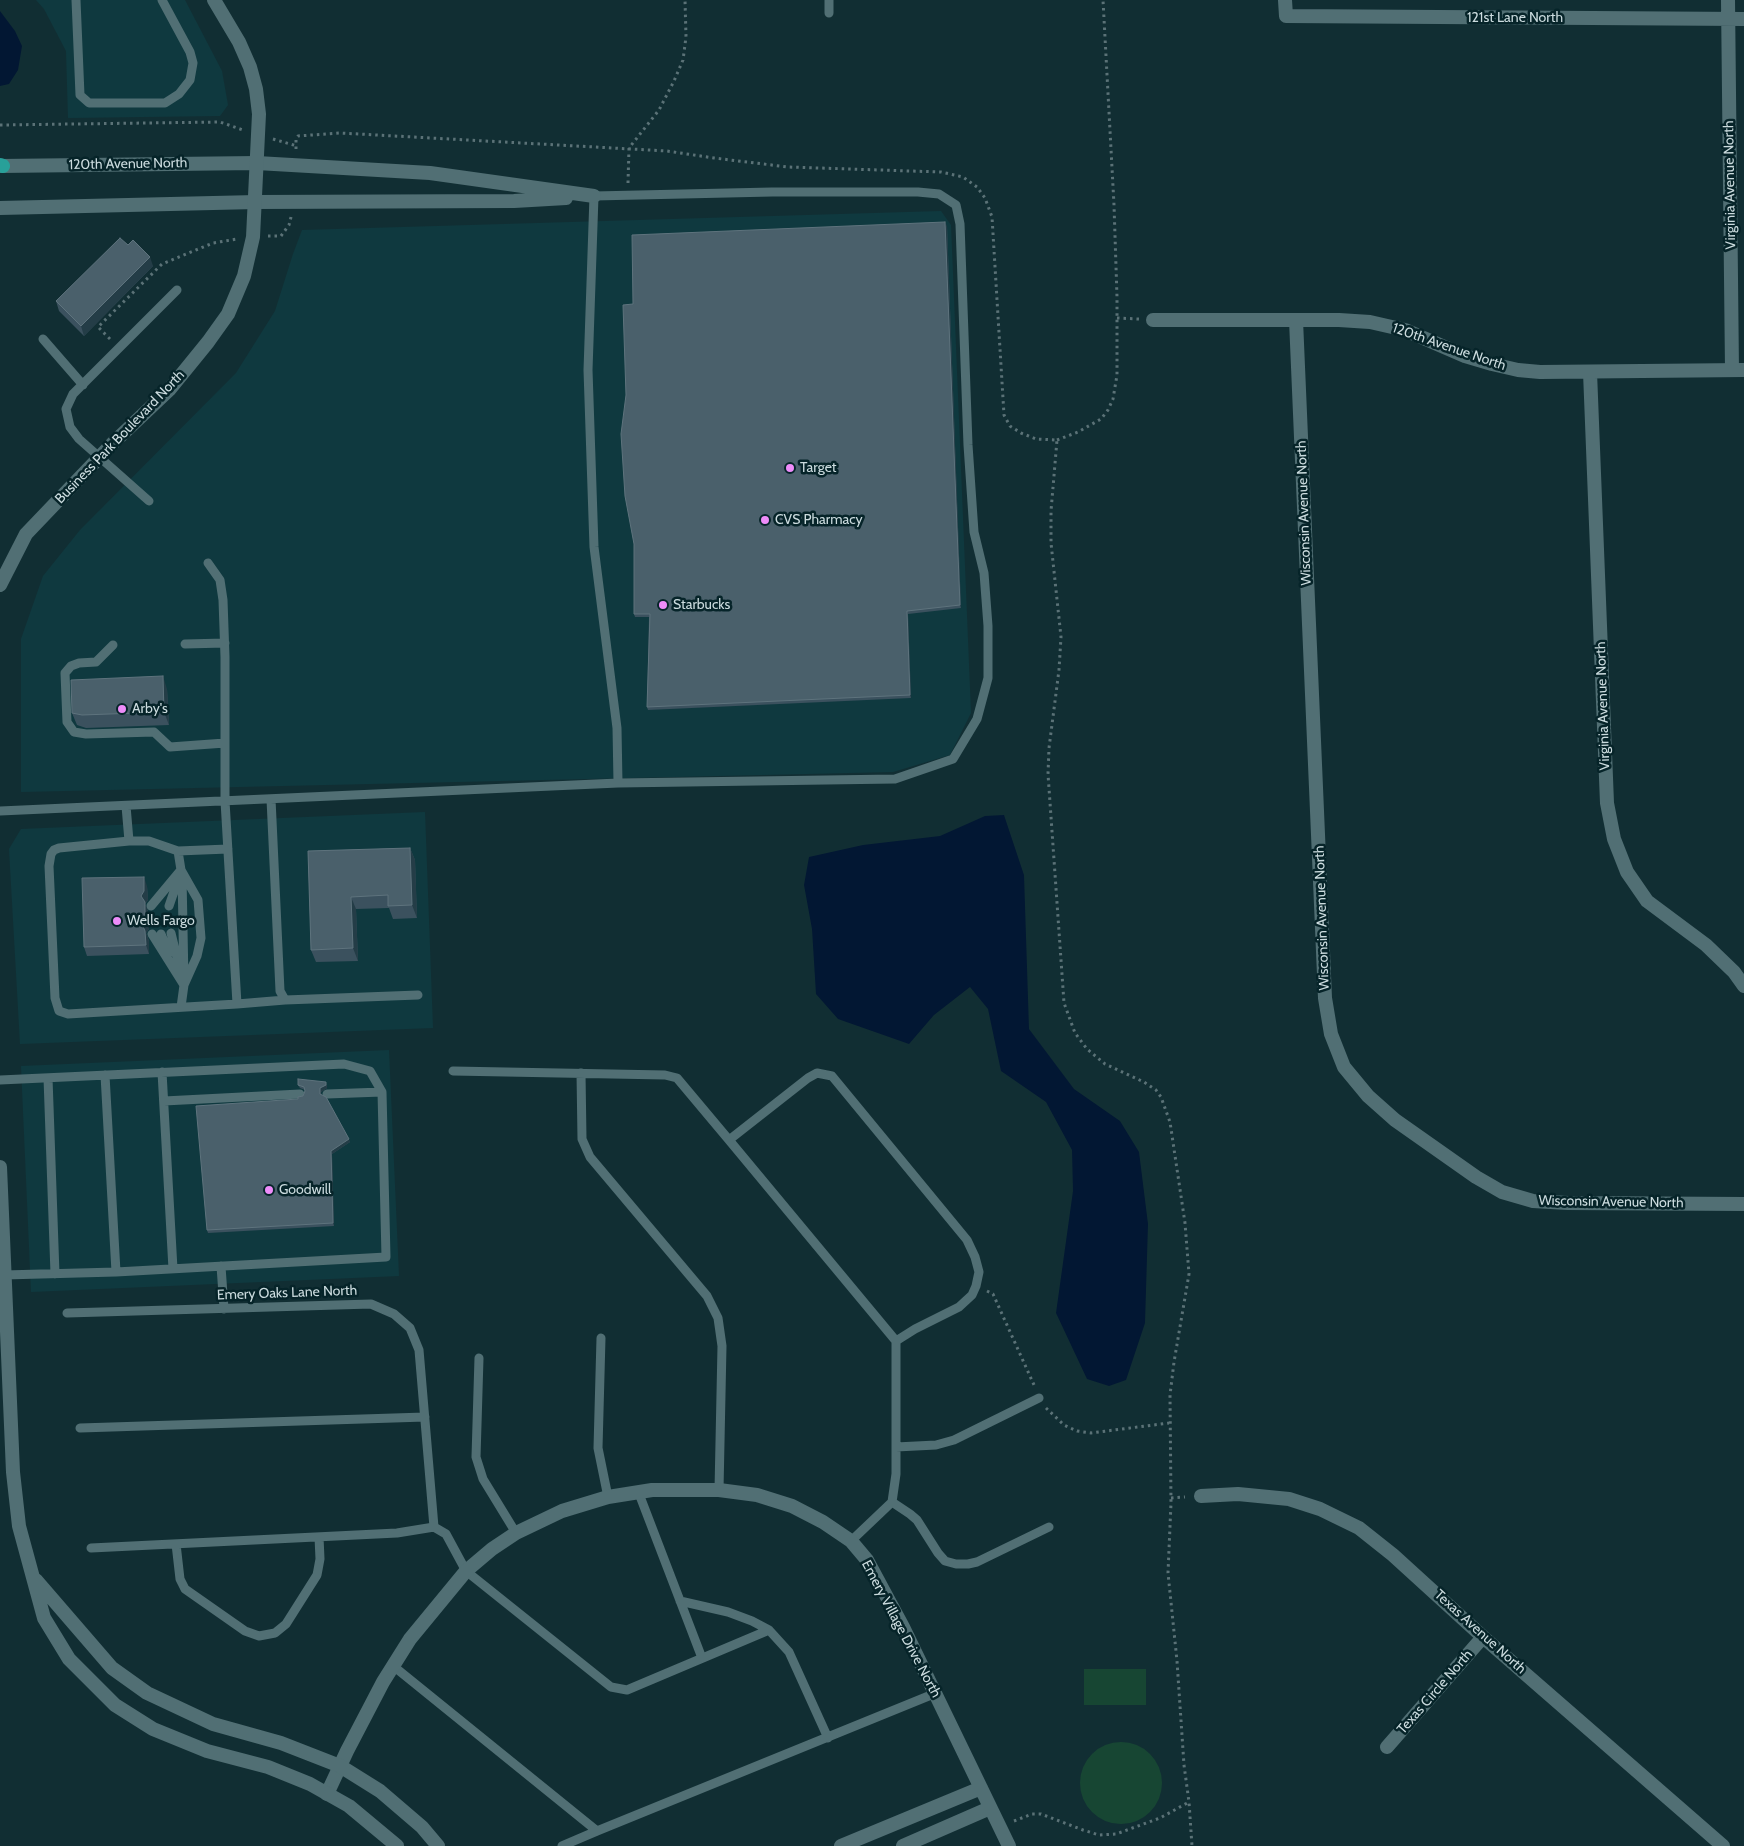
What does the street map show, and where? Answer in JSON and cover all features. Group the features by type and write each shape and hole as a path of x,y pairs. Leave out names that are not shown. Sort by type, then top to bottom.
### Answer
{"street":[{"name":"Business Park Boulevard North","path":"0,584 26,534 99,457 169,390 208,342 228,314 244,276 252,244 256,202 259,114 256,89 250,67 239,42 214,0"},
{"name":"121st Lane North","path":"1286,0 1286,16 1744,19"},
{"name":"Virginia Avenue North","path":"1728,0 1738,370"},
{"name":"120th Avenue North","path":"1,165 257,163 430,173 594,196"},
{"path":"0,208 256,202 514,201 594,196"},
{"name":"120th Avenue North","path":"1153,320 1370,322 1405,330 1466,356 1518,370 1540,372 1738,370"},
{"name":"Wisconsin Avenue North","path":"1296,320 1325,998 1331,1034 1344,1067 1368,1096 1395,1120 1476,1177 1502,1192 1533,1201 1568,1203 1744,1204"},
{"name":"Virginia Avenue North","path":"1590,372 1607,803 1614,839 1628,872 1647,901 1706,945 1734,972 1744,986"},
{"path":"0,1167 13,1472 19,1526 44,1618 69,1659 115,1704 153,1729 207,1751 268,1768 310,1784 350,1806 397,1846"},
{"name":"Emery Village Drive North","path":"327,1794 392,1665 410,1639 466,1571 492,1549 516,1533 562,1511 608,1497 638,1491 720,1490 757,1495 792,1506 823,1522 851,1541 867,1560 936,1693 1009,1846"},
{"name":"Texas Avenue North","path":"1201,1496 1238,1494 1289,1499 1320,1509 1359,1528 1393,1555 1723,1846"},
{"path":"34,1578 112,1668 147,1693 213,1724 281,1743 340,1766 380,1791 422,1827 438,1846"},
{"name":"Texas Circle North","path":"1387,1747 1483,1636"},
{"path":"841,1846 981,1788"},
{"path":"903,1846 990,1808"}],"lane":[{"path":"76,0 80,95 88,103 165,103 179,94 190,80 193,63 190,52 162,0"},
{"path":"829,0 829,12"},
{"path":"0,811 618,783 895,779 953,759 977,720 988,678 988,626 984,573 974,532 968,445 960,224 956,205 939,194 918,192 772,192 594,196 588,370 594,548 617,728 618,783"},
{"path":"149,501 79,439 68,422 66,409 73,394 177,290"},
{"path":"43,339 83,385"},
{"path":"208,563 220,580 225,643 225,801 237,1004"},
{"path":"185,644 225,643"},
{"path":"113,644 96,662 79,663 71,666 65,673 67,722 74,732 86,734 154,732 170,747 225,743"},
{"path":"271,799 280,991 286,1000"},
{"path":"126,806 129,841"},
{"path":"228,849 178,851 149,841 129,841 59,848 51,854 49,866 56,1006 58,1011 68,1014 286,1000 418,995"},
{"path":"178,851 181,870 184,985 181,1008"},
{"path":"160,906 181,870"},
{"path":"181,870 198,900 201,938 197,956 184,985"},
{"path":"171,933 184,985"},
{"path":"156,934 184,985"},
{"path":"0,1080 344,1064 370,1072 382,1092 386,1257 116,1272 4,1275"},
{"path":"453,1071 665,1075 676,1078 729,1140 896,1341 896,1474 892,1502 851,1541"},
{"path":"162,1072 173,1269"},
{"path":"729,1140 816,1073 832,1076 966,1240 976,1257 979,1272 972,1295 959,1307 915,1329 896,1341"},
{"path":"581,1074 582,1139 590,1157 707,1296 718,1318 722,1346 720,1490"},
{"path":"105,1075 116,1272"},
{"path":"48,1078 55,1274"},
{"path":"327,1094 382,1092"},
{"path":"164,1101 300,1094"},
{"path":"221,1266 224,1309"},
{"name":"Emery Oaks Lane North","path":"67,1313 371,1304 394,1314 410,1328 419,1350 434,1527"},
{"path":"601,1338 598,1448 608,1497"},
{"path":"479,1358 476,1448 478,1468 493,1498 516,1533"},
{"path":"896,1447 936,1445 954,1440 1040,1398"},
{"path":"80,1428 426,1418"},
{"path":"638,1491 702,1658"},
{"path":"892,1502 917,1520 945,1561 956,1564 977,1562 1049,1527"},
{"path":"91,1548 397,1534 434,1527 446,1534 466,1571 611,1687 627,1690 769,1630"},
{"path":"176,1544 180,1579 185,1590 245,1631 258,1636 275,1633 286,1624 317,1575 320,1559 319,1537"},
{"path":"680,1601 728,1612 769,1630 789,1652 828,1738"},
{"path":"392,1665 597,1832"},
{"path":"562,1846 936,1693"}],"path":[{"path":"628,195 629,148 659,110 683,60 686,37 685,0"},
{"path":"1057,440 1078,432 1101,419 1113,399 1117,375 1114,214 1103,0"},
{"path":"0,125 220,122"},
{"path":"259,135 296,146"},
{"path":"120,349 98,327 162,264 213,243"},
{"path":"976,1286 993,1294 1040,1398 1053,1416 1064,1425 1077,1431 1091,1433 1169,1424"},
{"path":"999,1826 1032,1814 1041,1814 1099,1835 1116,1834 1160,1818 1189,1802"}],"shaded area":[{"path":"36,0 185,0 222,71 228,105 220,116 68,118 66,51 44,9"},
{"path":"0,11 15,31 22,46 18,70 9,84 0,86"},
{"path":"941,211 951,225 971,713 950,755 893,772 21,792 21,639 43,576 80,530 236,373 275,311 302,230"},
{"path":"425,812 433,1028 20,1044 9,849 21,829"},
{"path":"1004,815 1024,875 1029,1029 1074,1089 1120,1121 1139,1152 1148,1224 1145,1323 1126,1380 1109,1386 1087,1379 1056,1313 1073,1191 1072,1150 1046,1102 1001,1071 988,1009 970,987 934,1015 909,1044 838,1019 816,994 812,929 804,885 809,857 863,845 940,836 985,816"},
{"path":"389,1050 399,1276 31,1292 21,1066"}],"green space":[{"path":"1084,1669 1146,1669 1146,1705 1084,1705"},
{"path":"1121,1742 1137,1745 1150,1754 1159,1767 1162,1783 1159,1799 1150,1812 1137,1821 1121,1824 1105,1821 1092,1812 1083,1799 1080,1783 1083,1767 1092,1754 1105,1745"}],"building":[{"name":"Target","path":"945,222 960,605 907,611 910,695 647,707 650,614 634,614 634,544 625,496 621,434 626,395 623,305 633,304 632,235"},
{"path":"120,238 128,245 133,240 150,257 81,326 56,301"},
{"name":"Arby's","path":"163,676 164,712 82,715 72,713 71,680"},
{"path":"410,848 412,905 388,906 388,895 351,897 353,948 311,950 308,851"},
{"name":"Wells Fargo","path":"144,877 144,891 141,896 145,902 145,919 142,924 145,931 146,945 84,947 82,878"},
{"name":"Goodwill","path":"298,1079 326,1082 326,1085 320,1088 320,1094 326,1097 349,1139 331,1151 333,1223 207,1230 196,1106 298,1099 298,1097 303,1096 305,1091 304,1087 298,1085"}],"place":[{"name":"Target","path":"790,468"},
{"name":"CVS Pharmacy","path":"765,520"},
{"name":"Starbucks","path":"663,605"},
{"name":"Arby's","path":"122,709"},
{"name":"Wells Fargo","path":"117,921"},
{"name":"Goodwill","path":"269,1190"}]}
